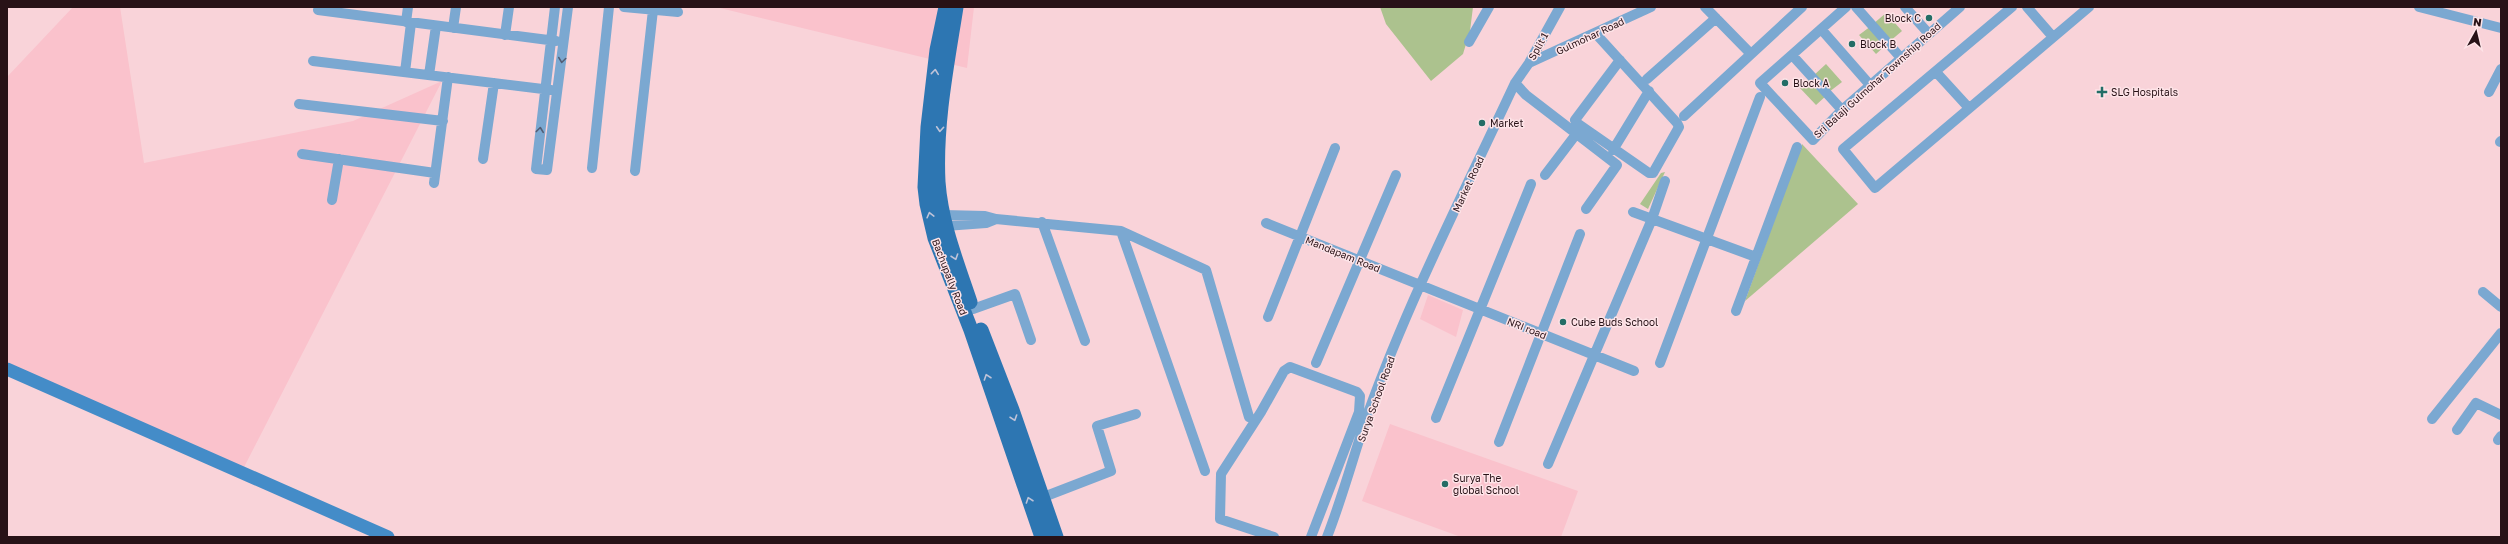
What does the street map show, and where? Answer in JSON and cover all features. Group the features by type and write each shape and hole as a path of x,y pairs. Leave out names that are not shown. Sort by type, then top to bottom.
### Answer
{"main road":[{"name":"Bachupally Road","path":"946,7 937,50 928,128 925,187 927,204 935,238 973,337 1042,537"},
{"name":"Bachupally Road","path":"956,7 942,93 938,157 938,183 944,220 973,309 1012,410 1056,537"}],"street":[{"path":"404,72 409,22 408,7"},
{"path":"453,28 456,7"},
{"path":"505,35 509,7"},
{"path":"555,7 536,168 547,170 568,7"},
{"path":"592,168 609,7"},
{"path":"624,7 678,12"},
{"path":"1469,42 1489,7"},
{"name":"Split 1","path":"1515,83 1529,63 1560,7"},
{"name":"Gulmohar Road","path":"1529,63 1596,34 1651,7"},
{"path":"1705,7 1750,53"},
{"path":"1684,116 1750,53 1802,7"},
{"name":"Sri Balaji Gulmohar Township Road","path":"1846,7 1760,83 1813,140 1842,110 1960,7"},
{"path":"1856,7 1901,58"},
{"path":"1905,7 1929,34"},
{"path":"2012,7 1843,149 1875,188 1968,107 2089,7"},
{"path":"2027,7 2053,37"},
{"path":"2419,7 2501,28"},
{"path":"318,10 358,12 436,26 564,42"},
{"path":"635,171 653,10"},
{"path":"1647,79 1716,18"},
{"path":"430,75 436,26"},
{"path":"1821,30 1870,86"},
{"path":"1596,34 1620,60 1677,123 1678,131 1653,173 1649,173 1613,150 1575,120 1620,60"},
{"path":"1792,55 1842,110"},
{"path":"313,61 557,91"},
{"path":"2489,92 2501,69"},
{"path":"1936,72 1968,107"},
{"path":"302,154 339,159 435,178 448,77"},
{"path":"482,159 494,83"},
{"path":"1515,83 1526,95 1617,165 1586,209"},
{"name":"Market Road","path":"1420,286 1515,83"},
{"path":"1613,150 1649,92"},
{"path":"1660,363 1760,97"},
{"path":"299,104 443,121"},
{"path":"1545,175 1577,133"},
{"path":"1736,311 1797,147"},
{"path":"1268,317 1335,148"},
{"path":"332,200 339,159"},
{"path":"1316,364 1396,175"},
{"path":"1548,464 1592,354 1652,219 1665,181"},
{"path":"1436,418 1531,184"},
{"path":"1634,212 1756,257"},
{"path":"944,220 986,216 996,219 1042,222 1121,231 1206,270 1249,417"},
{"path":"1042,222 1085,341"},
{"name":"Mandapam Road","path":"1266,223 1420,286"},
{"path":"1121,231 1205,471"},
{"path":"1499,442 1580,234"},
{"name":"NRI road","path":"1420,286 1634,371"},
{"name":"Surya School Road","path":"1326,537 1346,488 1364,412 1420,286"},
{"path":"2483,292 2501,307"},
{"path":"973,309 1015,294 1031,340"},
{"path":"2432,419 2501,333"},
{"path":"1274,537 1220,519 1221,474 1261,412 1284,372 1290,367 1357,392 1360,396 1364,412 1330,483 1312,535 1326,537"},
{"path":"7,369 388,537"},
{"path":"2457,430 2476,403 2501,415"},
{"path":"1042,498 1111,471 1097,426 1136,414"},
{"path":"1330,483 1346,488"}],"shaded area":[{"path":"73,7 120,7 144,163 353,121 442,81 241,473 7,370 7,77"},
{"path":"716,7 974,7 967,68"},
{"path":"1428,295 1463,310 1456,337 1420,319"},
{"path":"1390,424 1578,491 1561,537 1461,537 1362,501"}],"green space":[{"path":"1380,7 1473,7 1470,31 1463,54 1431,81 1386,24"},
{"path":"1886,13 1902,31 1889,42 1873,24"},
{"path":"1871,26 1887,44 1876,54 1859,35"},
{"path":"1826,64 1842,82 1829,92 1813,76"},
{"path":"1811,77 1827,95 1816,105 1799,87"},
{"path":"1802,144 1858,204 1745,301"},
{"path":"1665,172 1648,209 1640,204 1661,173"}],"place":[{"name":"Block C","path":"1929,18"},
{"name":"Block B","path":"1852,44"},
{"name":"Block A","path":"1785,83"},
{"name":"SLG Hospitals","path":"2102,92"},
{"name":"Market","path":"1482,123"},
{"name":"Cube Buds School","path":"1563,322"},
{"name":"Surya The global School","path":"1445,484"}]}
